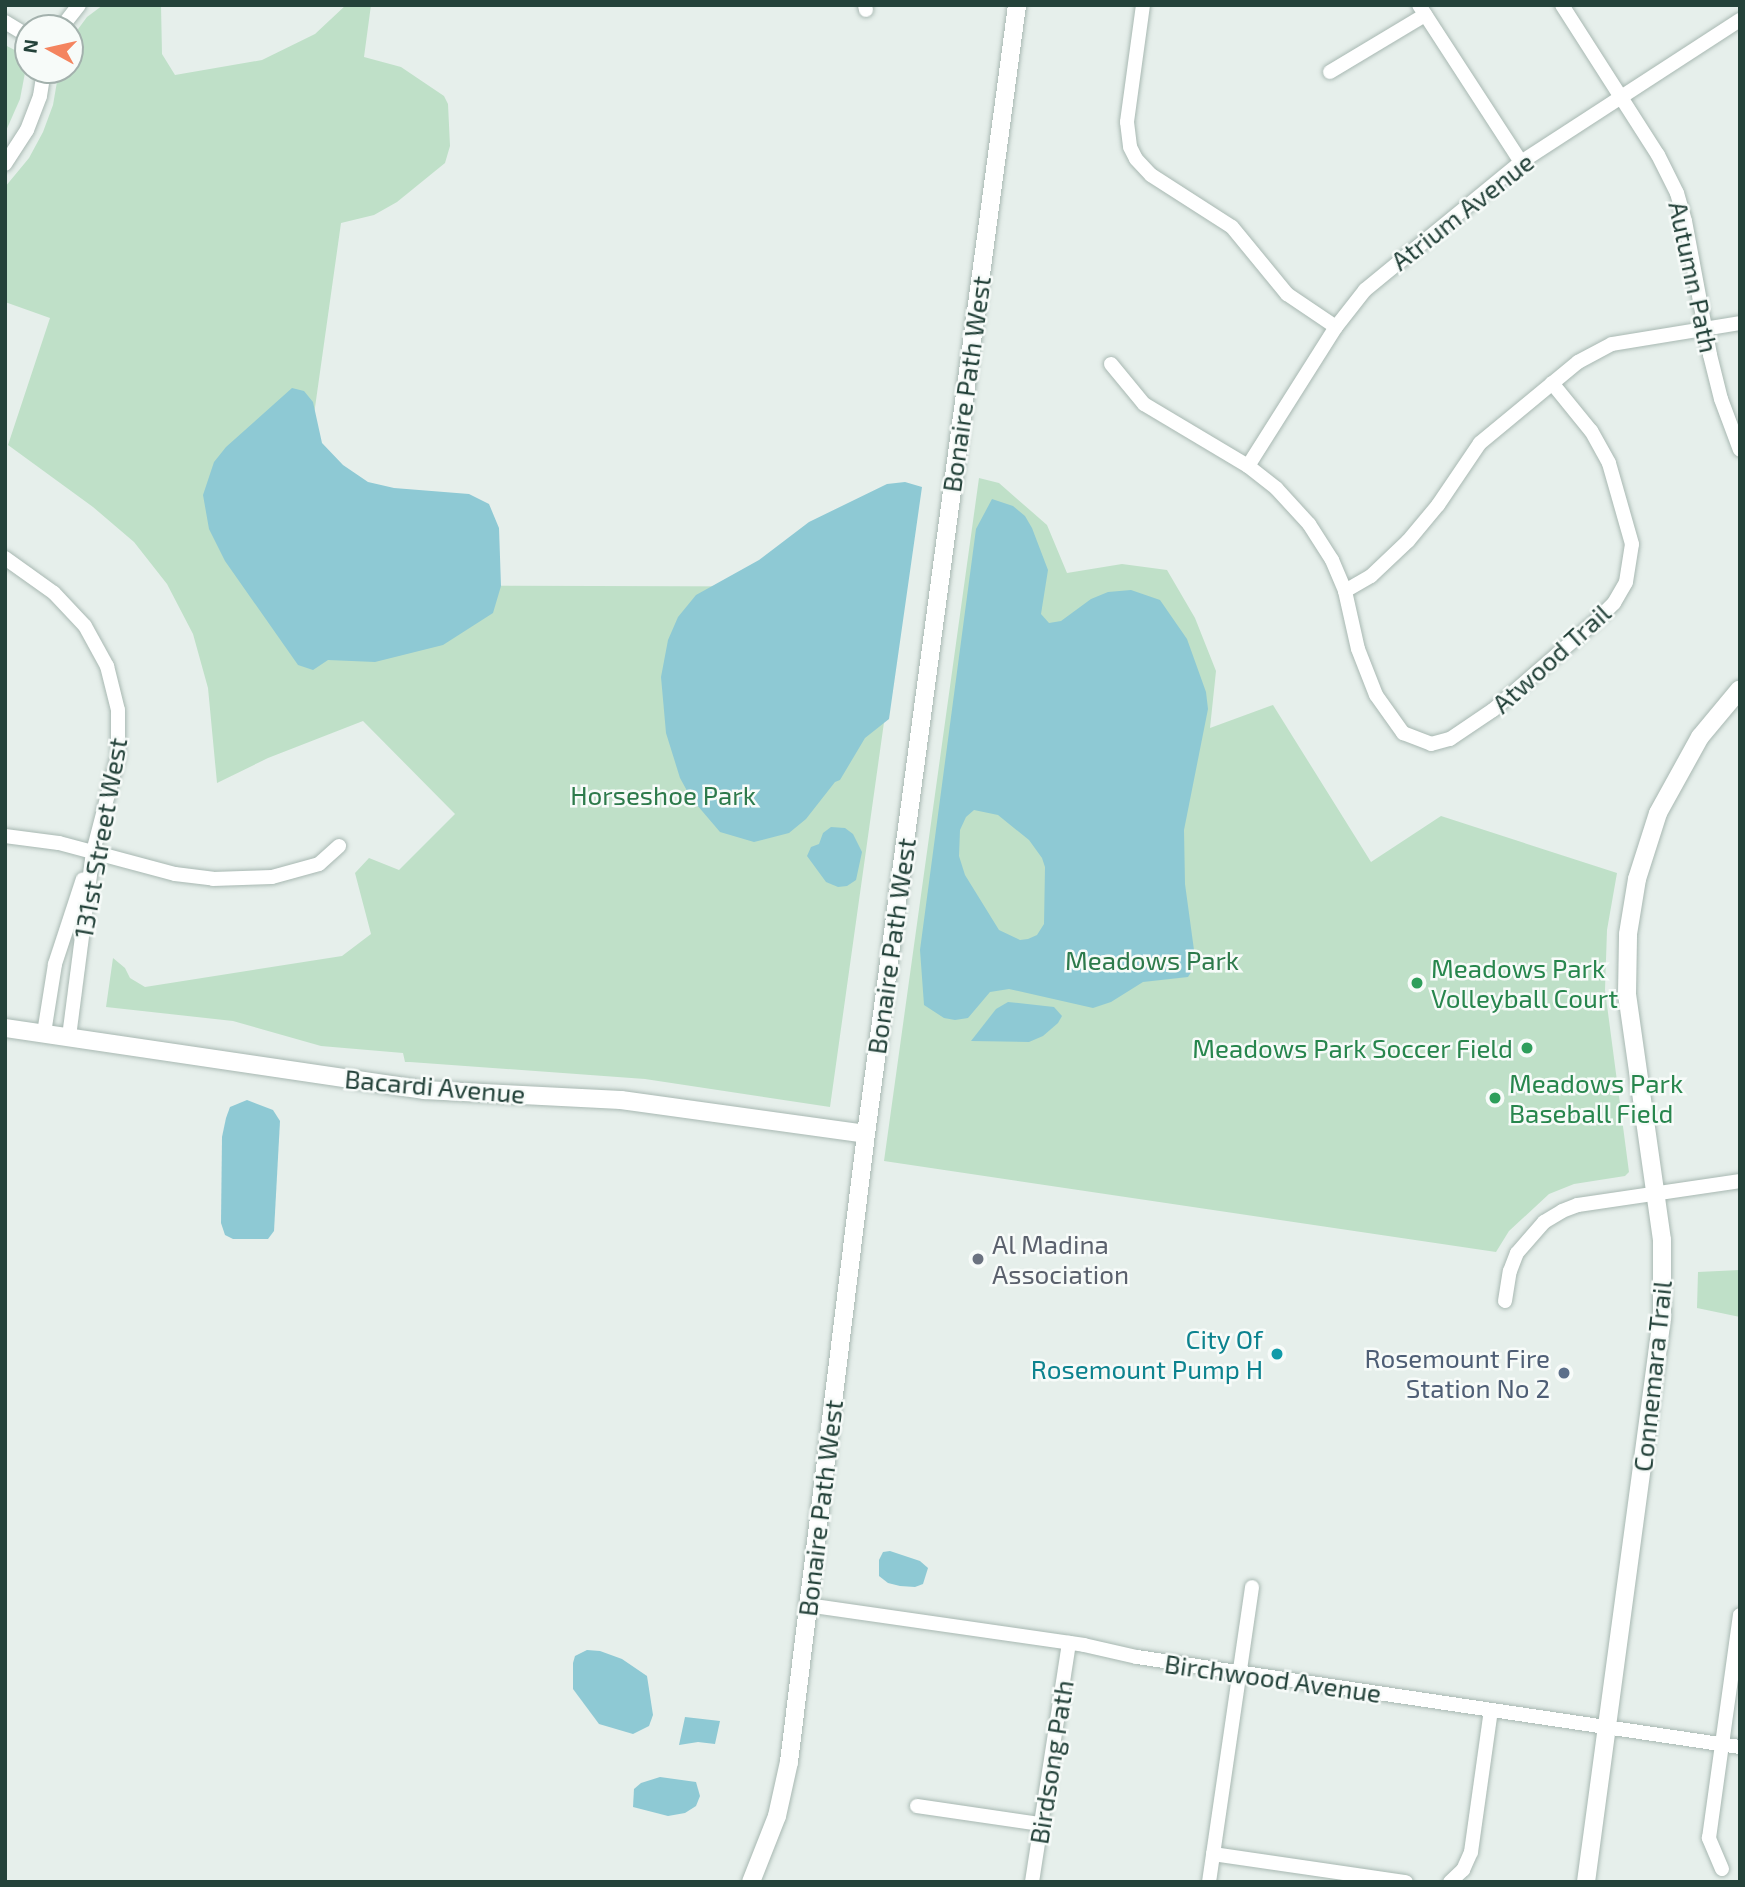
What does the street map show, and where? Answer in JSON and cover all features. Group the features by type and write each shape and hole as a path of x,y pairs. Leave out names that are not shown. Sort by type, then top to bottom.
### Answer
{"street":[{"name":"Bonaire Path West","path":"751,1882 768,1843 784,1793 866,1134 1017,5"},
{"path":"1143,5 1127,121 1127,136 1136,159 1151,175 1232,227 1287,294 1336,327"},
{"name":"Autumn Path","path":"1562,5 1658,155 1677,193 1721,399 1740,450"},
{"path":"1330,72 1422,10 1521,162"},
{"name":"Atrium Avenue","path":"1248,466 1336,327 1352,305 1379,277 1521,162 1740,19"},
{"path":"5,164 27,130 42,84"},
{"path":"1111,364 1144,404 1248,466 1276,488 1309,524 1332,560 1345,591 1371,576 1408,541 1438,505 1480,443 1578,362 1612,344 1740,323"},
{"name":"Atwood Trail","path":"1345,591 1358,649 1369,681 1396,726 1419,741 1431,744 1450,739 1493,710 1614,603 1626,582 1632,544 1609,463 1591,431 1552,383"},
{"name":"131st Street West","path":"5,558 54,593 76,614 101,652 112,681 118,710 118,756 93,852 69,1037"},
{"name":"Connemara Trail","path":"1586,1882 1662,1318 1662,1240 1627,994 1631,914 1643,858 1668,793 1700,737 1740,689"},
{"path":"5,836 48,841 175,874 233,880 272,877 319,864 339,846"},
{"path":"44,1033 55,964 93,852"},
{"name":"Bacardi Avenue","path":"5,1028 424,1090 621,1100 866,1134"},
{"path":"1505,1301 1510,1271 1517,1253 1553,1215 1578,1205 1740,1181"},
{"path":"1209,1882 1252,1587"},
{"name":"Birchwood Avenue","path":"807,1605 1740,1747"},
{"path":"1722,1869 1709,1838 1740,1615"},
{"name":"Birdsong Path","path":"1032,1882 1069,1643"},
{"path":"1450,1882 1463,1870 1471,1852 1491,1710"},
{"path":"917,1806 1041,1824"},
{"path":"1213,1854 1406,1882"}],"green space":[{"name":"Horseshoe Park","path":"103,5 161,5 162,54 175,75 262,60 315,34 346,5 371,5 364,57 401,67 444,96 448,104 450,146 445,163 397,202 374,215 341,223 290,585 903,587 830,1107 645,1079 405,1062 403,1053 321,1046 233,1021 106,1007 113,958 125,968 130,978 145,987 342,956 371,934 355,873 369,858 399,870 455,814 363,721 268,758 217,783 208,688 193,634 167,584 134,542 93,507 8,445 50,318 5,302 5,187 29,158 43,132 53,105 57,84 84,84 84,21"},
{"path":"5,45 14,50 14,84 23,84 20,99 5,133"},
{"name":"Meadows Park","path":"979,478 999,483 1047,525 1067,573 1122,564 1167,570 1195,618 1216,671 1210,728 1273,705 1371,862 1441,816 1617,873 1607,930 1605,990 1629,1172 1625,1176 1574,1184 1549,1194 1509,1231 1496,1252 884,1161"},
{"path":"1740,1270 1740,1317 1697,1308 1698,1272"}],"water":[{"path":"292,388 304,391 313,402 322,443 343,465 368,482 394,488 469,494 489,504 499,528 501,586 493,613 443,645 375,662 328,660 313,670 298,665 225,561 209,529 203,495 214,462 226,447"},
{"path":"905,482 922,487 889,719 865,738 840,780 835,782 806,819 789,833 754,842 720,832 691,798 680,778 666,733 661,677 668,640 678,617 696,595 759,560 809,522 887,484"},
{"path":"992,499 1013,506 1025,516 1048,570 1041,614 1049,623 1061,621 1091,599 1108,592 1131,590 1160,600 1187,639 1206,692 1208,709 1184,830 1185,884 1194,950 1193,969 1188,977 1143,982 1111,1002 1093,1008 1009,989 990,992 968,1018 944,1018 924,1005 920,950 976,529","holes":["974,810 998,815 1029,840 1045,867 1044,924 1037,935 1028,939 1020,940 999,930 965,875 959,856 960,830 966,817"]},
{"path":"831,827 845,828 853,834 862,852 856,880 847,886 838,887 826,882 807,856 811,847 819,844 823,833"},
{"path":"1008,1002 1054,1007 1062,1016 1043,1036 1029,1042 971,1041 996,1009"},
{"path":"247,1100 273,1110 280,1121 274,1231 268,1239 233,1239 225,1235 221,1223 222,1137 226,1118 230,1107"},
{"path":"890,1551 920,1561 928,1568 923,1584 915,1587 900,1586 888,1583 879,1576 879,1560 883,1552"},
{"path":"587,1650 600,1651 622,1659 647,1676 653,1715 649,1726 633,1734 599,1724 573,1689 575,1656"},
{"path":"685,1717 720,1721 715,1744 698,1742 679,1745"},
{"path":"660,1777 696,1782 700,1796 696,1806 685,1813 668,1816 633,1807 634,1789 641,1783"}],"place":[{"name":"Meadows Park Volleyball Court","path":"1417,983"},
{"name":"Meadows Park Soccer Field","path":"1527,1048"},
{"name":"Meadows Park Baseball Field","path":"1495,1098"},
{"name":"Al Madina Association","path":"978,1259"},
{"name":"City Of Rosemount Pump H","path":"1277,1354"},
{"name":"Rosemount Fire Station No 2","path":"1564,1373"}]}
